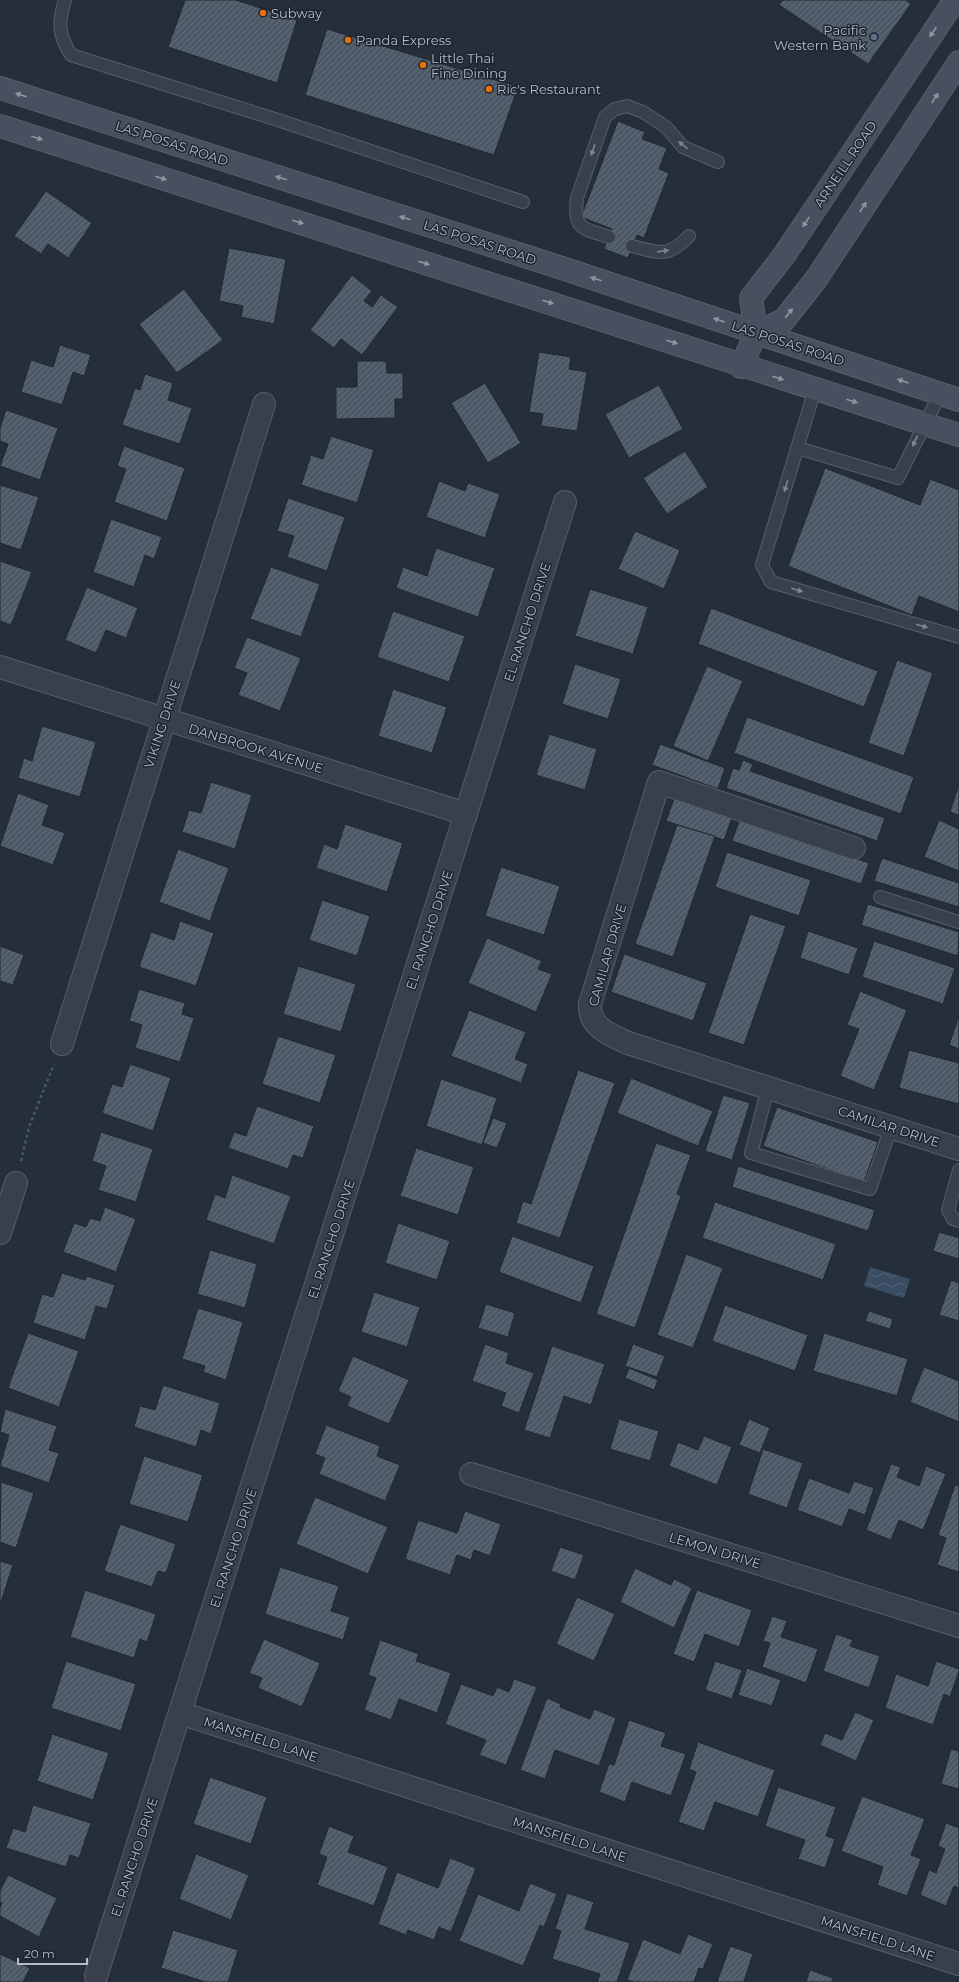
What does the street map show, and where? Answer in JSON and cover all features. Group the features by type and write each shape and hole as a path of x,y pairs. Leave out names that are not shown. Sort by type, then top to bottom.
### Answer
{"main road":[{"name":"ARNEILL ROAD","path":"756,333 751,298 785,254 955,0"},
{"path":"741,367 756,333 784,320 817,278 959,62"},
{"name":"LAS POSAS ROAD","path":"0,88 562,268 949,397"},
{"path":"0,126 689,348 741,367 959,435"}],"street":[{"name":"VIKING DRIVE","path":"62,1044 264,404"},
{"name":"EL RANCHO DRIVE","path":"96,1976 565,502"},
{"name":"DANBROOK AVENUE","path":"0,667 164,720 466,814"},
{"name":"CAMILAR DRIVE","path":"854,848 659,782 590,1004 590,1012 593,1020 605,1033 628,1043 959,1149"},
{"path":"0,1232 16,1183"},
{"name":"LEMON DRIVE","path":"471,1474 959,1626"},
{"name":"MANSFIELD LANE","path":"180,1713 959,1964"}],"lane":[{"path":"65,0 60,17 62,41 72,55 278,120 523,202"},
{"path":"609,237 583,228 576,221 575,212 576,198 602,124 605,117 615,109 627,106 643,112 666,127 684,147 718,162"},
{"path":"632,246 660,253 677,248 689,236"},
{"path":"815,389 762,565 771,582 959,637"},
{"path":"798,448 898,478 923,424 949,397"},
{"path":"880,897 959,922"},
{"path":"768,1088 751,1153 870,1189 890,1127"},
{"path":"959,1170 948,1210 953,1219 959,1221"}],"path":[{"path":"16,1183 29,1127 62,1044"}],"water":[{"path":"870,1267 910,1279 904,1298 864,1286"}],"building":[{"path":"185,0 236,0 297,20 277,83 168,47"},
{"path":"783,0 906,0 911,4 868,64 779,5"},
{"path":"327,29 518,87 494,155 305,95"},
{"path":"618,121 645,132 642,139 667,148 659,169 669,173 644,238 637,235 628,258 604,249 612,229 581,217"},
{"path":"46,191 92,223 68,258 48,244 41,254 14,236"},
{"path":"229,248 286,259 274,324 241,317 243,306 219,301"},
{"path":"352,275 372,291 364,301 372,307 381,295 398,307 362,355 341,339 334,348 310,330"},
{"path":"184,289 223,340 177,373 139,324"},
{"path":"60,345 91,355 84,376 73,372 62,405 21,392 31,360 53,367"},
{"path":"539,352 571,357 569,369 587,372 577,431 541,426 543,414 529,412"},
{"path":"357,361 386,361 387,373 403,373 403,399 395,399 395,418 336,419 336,387 357,387"},
{"path":"145,374 173,383 168,400 192,408 180,444 122,425 135,388 140,390"},
{"path":"485,383 521,443 488,463 451,403"},
{"path":"659,385 683,429 629,458 605,414"},
{"path":"6,410 58,428 40,480 0,466 8,444 0,441 0,428"},
{"path":"331,436 374,450 357,503 301,485 311,455 323,459"},
{"path":"124,446 185,468 167,521 114,502 126,469 117,466"},
{"path":"685,451 708,487 667,514 643,478"},
{"path":"825,468 920,505 930,479 959,490 959,612 919,596 912,615 788,566"},
{"path":"439,481 465,491 468,483 500,494 485,538 426,517"},
{"path":"0,485 39,497 21,550 0,543"},
{"path":"288,498 345,517 327,571 287,557 294,536 277,531"},
{"path":"111,519 162,537 154,559 145,555 134,587 93,572"},
{"path":"635,531 680,550 664,589 618,569"},
{"path":"436,548 495,568 478,617 396,588 403,567 427,576"},
{"path":"0,561 32,572 11,625 0,621"},
{"path":"271,567 320,584 301,637 250,619"},
{"path":"87,587 138,608 126,638 106,630 96,653 65,640"},
{"path":"590,589 648,607 633,654 575,636"},
{"path":"711,608 878,671 864,707 698,644"},
{"path":"393,611 465,636 449,682 377,657"},
{"path":"247,637 301,658 280,711 238,695 247,673 234,668"},
{"path":"897,660 933,673 904,756 868,743"},
{"path":"575,664 621,679 608,719 562,704"},
{"path":"707,666 743,681 708,761 673,746"},
{"path":"393,689 447,707 432,753 378,736"},
{"path":"747,717 914,777 901,814 734,753"},
{"path":"42,726 96,742 80,797 18,778 24,758 32,761"},
{"path":"549,734 597,749 585,790 536,775"},
{"path":"660,744 725,768 718,789 652,765"},
{"path":"743,760 753,764 750,771 885,818 877,841 726,788 733,768 739,770"},
{"path":"211,782 252,795 235,849 182,832 189,810 201,813"},
{"path":"959,784 959,815 950,812"},
{"path":"18,793 49,805 42,825 65,833 53,865 0,846"},
{"path":"674,799 732,818 724,840 666,821"},
{"path":"740,819 869,863 861,884 732,841"},
{"path":"939,820 959,829 959,871 924,857"},
{"path":"345,824 403,843 387,892 316,868 324,844 337,849"},
{"path":"677,825 715,836 673,957 635,944"},
{"path":"178,849 229,868 210,921 159,902"},
{"path":"727,852 811,880 799,916 715,887"},
{"path":"882,858 959,883 959,907 874,881"},
{"path":"501,867 560,886 544,935 485,916"},
{"path":"322,900 370,916 357,956 309,940"},
{"path":"868,904 959,932 958,956 861,925"},
{"path":"750,914 786,926 744,1045 708,1033"},
{"path":"180,921 214,933 196,986 139,967 151,932 174,940"},
{"path":"808,931 858,948 849,975 800,958"},
{"path":"487,938 542,961 538,969 552,974 536,1012 468,983"},
{"path":"874,941 955,968 943,1004 862,977"},
{"path":"0,946 24,955 13,985 0,981"},
{"path":"624,954 707,983 693,1021 611,992"},
{"path":"298,966 356,984 341,1032 283,1014"},
{"path":"139,989 185,1003 182,1014 194,1018 180,1062 135,1048 142,1025 129,1021"},
{"path":"860,991 907,1010 874,1090 840,1076 859,1029 847,1025"},
{"path":"469,1010 526,1032 515,1059 528,1064 521,1083 451,1056"},
{"path":"959,1016 959,1049 949,1045"},
{"path":"278,1036 336,1055 320,1103 262,1084"},
{"path":"909,1050 959,1063 959,1104 899,1088"},
{"path":"130,1064 171,1078 153,1131 102,1113 112,1084 122,1087"},
{"path":"578,1070 615,1083 560,1238 516,1223 523,1201 531,1204"},
{"path":"631,1078 713,1111 698,1146 617,1113"},
{"path":"441,1079 497,1098 482,1145 426,1126"},
{"path":"723,1095 750,1103 732,1160 705,1151"},
{"path":"257,1106 314,1126 303,1158 293,1155 288,1169 228,1148 234,1132 246,1136"},
{"path":"777,1107 878,1142 864,1182 763,1146"},
{"path":"493,1118 507,1123 497,1148 483,1143"},
{"path":"101,1132 153,1149 136,1202 98,1190 106,1166 92,1161"},
{"path":"656,1143 691,1155 677,1194 681,1196 635,1328 596,1314"},
{"path":"416,1148 474,1167 458,1215 400,1196"},
{"path":"738,1166 875,1210 868,1231 732,1187"},
{"path":"232,1175 291,1196 274,1244 206,1220 215,1194 225,1198"},
{"path":"715,1202 836,1244 823,1280 702,1238"},
{"path":"105,1207 136,1219 116,1272 63,1252 74,1223 86,1227 90,1218 100,1221"},
{"path":"398,1223 450,1241 437,1280 385,1263"},
{"path":"939,1232 959,1238 959,1259 933,1251"},
{"path":"512,1236 594,1266 581,1303 499,1272"},
{"path":"210,1250 257,1264 245,1308 197,1294"},
{"path":"686,1254 723,1268 693,1348 657,1335"},
{"path":"62,1273 85,1280 87,1276 115,1285 107,1309 96,1306 85,1340 33,1323 42,1294 53,1297"},
{"path":"951,1280 959,1283 959,1321 939,1315"},
{"path":"374,1292 420,1307 407,1347 361,1332"},
{"path":"486,1304 515,1313 508,1337 478,1328"},
{"path":"725,1305 808,1335 795,1371 712,1341"},
{"path":"198,1308 243,1322 226,1380 203,1372 205,1366 182,1359"},
{"path":"869,1311 893,1319 890,1329 865,1321"},
{"path":"28,1333 79,1351 59,1407 8,1388"},
{"path":"824,1333 908,1359 897,1396 813,1371"},
{"path":"485,1344 509,1353 506,1363 534,1373 519,1413 501,1406 506,1393 472,1381"},
{"path":"633,1344 665,1356 657,1377 625,1366"},
{"path":"552,1346 605,1364 591,1405 564,1396 550,1438 524,1430"},
{"path":"353,1356 409,1380 389,1424 347,1406 351,1397 338,1391"},
{"path":"924,1367 959,1381 959,1422 910,1402"},
{"path":"629,1368 658,1380 654,1390 625,1378"},
{"path":"163,1385 220,1403 211,1434 201,1430 196,1447 134,1427 140,1406 155,1410"},
{"path":"5,1409 57,1426 49,1450 59,1453 49,1483 0,1466 9,1435 0,1432"},
{"path":"619,1419 659,1431 650,1461 610,1449"},
{"path":"749,1419 770,1428 760,1453 739,1445"},
{"path":"326,1425 380,1446 377,1456 400,1465 385,1501 319,1474 325,1458 315,1454"},
{"path":"704,1436 732,1447 717,1485 669,1466 678,1442 698,1450"},
{"path":"763,1449 803,1463 787,1508 748,1494"},
{"path":"144,1456 203,1475 188,1522 129,1504"},
{"path":"891,1464 901,1467 897,1477 919,1486 926,1466 946,1474 923,1530 899,1520 891,1540 866,1530"},
{"path":"809,1478 849,1493 854,1481 874,1488 865,1515 849,1509 842,1527 797,1510"},
{"path":"1,1482 34,1493 16,1548 0,1542"},
{"path":"955,1485 959,1486 959,1572 937,1565 946,1538 938,1535"},
{"path":"315,1497 388,1527 368,1574 296,1544"},
{"path":"465,1511 501,1524 490,1556 474,1550 471,1560 457,1555 450,1575 405,1559 418,1520 457,1533"},
{"path":"120,1524 176,1544 166,1573 158,1571 152,1587 104,1571"},
{"path":"560,1547 584,1555 575,1580 551,1571"},
{"path":"0,1561 13,1565 0,1605"},
{"path":"280,1567 339,1586 331,1611 350,1617 343,1640 265,1614"},
{"path":"635,1568 671,1585 674,1579 692,1588 674,1628 620,1602"},
{"path":"85,1590 156,1614 147,1642 140,1639 134,1658 70,1637"},
{"path":"697,1590 752,1610 739,1647 705,1634 694,1662 673,1654"},
{"path":"577,1597 615,1614 594,1661 556,1644"},
{"path":"772,1616 787,1621 781,1637 818,1649 806,1683 762,1667 770,1643 763,1641"},
{"path":"836,1634 853,1640 850,1646 880,1656 869,1688 823,1671"},
{"path":"264,1639 320,1663 302,1707 258,1688 262,1678 249,1673"},
{"path":"380,1640 419,1654 416,1661 451,1673 437,1713 399,1699 391,1720 364,1710 376,1678 368,1675"},
{"path":"66,1661 136,1684 121,1731 51,1708"},
{"path":"715,1661 742,1670 732,1699 705,1690"},
{"path":"936,1661 959,1669 959,1671 950,1697 944,1694 933,1725 885,1708 896,1674 928,1686"},
{"path":"747,1668 781,1680 772,1706 738,1695"},
{"path":"514,1679 537,1687 506,1765 479,1755 486,1740 445,1724 461,1684 493,1696 497,1687 509,1692"},
{"path":"547,1698 561,1704 560,1707 590,1719 594,1709 616,1718 599,1766 555,1750 545,1779 520,1770"},
{"path":"855,1712 874,1720 856,1761 820,1745 825,1733 842,1740"},
{"path":"629,1720 666,1733 661,1746 686,1754 671,1796 632,1782 625,1802 599,1792 609,1764 614,1765"},
{"path":"52,1734 109,1753 93,1800 37,1781"},
{"path":"698,1742 775,1770 758,1817 715,1802 704,1831 678,1822 696,1772 689,1769"},
{"path":"951,1749 959,1751 959,1789 941,1784"},
{"path":"210,1777 267,1797 251,1844 193,1824"},
{"path":"778,1787 836,1807 826,1836 835,1839 825,1868 798,1859 805,1840 765,1826"},
{"path":"862,1796 925,1819 911,1855 921,1859 907,1896 877,1885 883,1867 841,1851"},
{"path":"33,1805 91,1823 79,1858 70,1855 66,1867 6,1848 13,1828 25,1832"},
{"path":"946,1823 959,1828 959,1888 954,1886 946,1906 920,1895 929,1870 936,1873 945,1849 938,1846"},
{"path":"329,1826 354,1836 348,1852 388,1867 374,1906 317,1885 327,1857 319,1854"},
{"path":"196,1854 249,1875 231,1920 179,1899"},
{"path":"450,1858 476,1868 451,1932 439,1927 434,1940 408,1930 406,1935 378,1924 397,1872 438,1888"},
{"path":"8,1875 57,1898 39,1937 0,1916 0,1908 2,1903 0,1902 0,1891"},
{"path":"530,1883 557,1894 544,1927 540,1925 523,1966 459,1941 478,1894 519,1911"},
{"path":"567,1893 594,1902 585,1929 630,1943 617,1982 597,1982 600,1974 552,1959 561,1931 555,1929"},
{"path":"173,1930 238,1950 228,1982 206,1982 161,1968"},
{"path":"688,1934 713,1944 703,1969 699,1968 694,1982 634,1982 627,1980 643,1939 680,1954"},
{"path":"730,1946 753,1954 744,1981 747,1982 717,1982"},
{"path":"0,1954 30,1968 23,1982 0,1982"},
{"path":"810,1970 833,1978 832,1982 806,1982"}],"place":[{"name":"Subway","path":"263,13"},
{"name":"Pacific Western Bank","path":"874,37"},
{"name":"Panda Express","path":"348,40"},
{"name":"Little Thai Fine Dining","path":"423,65"},
{"name":"Ric's Restaurant","path":"489,89"}]}
